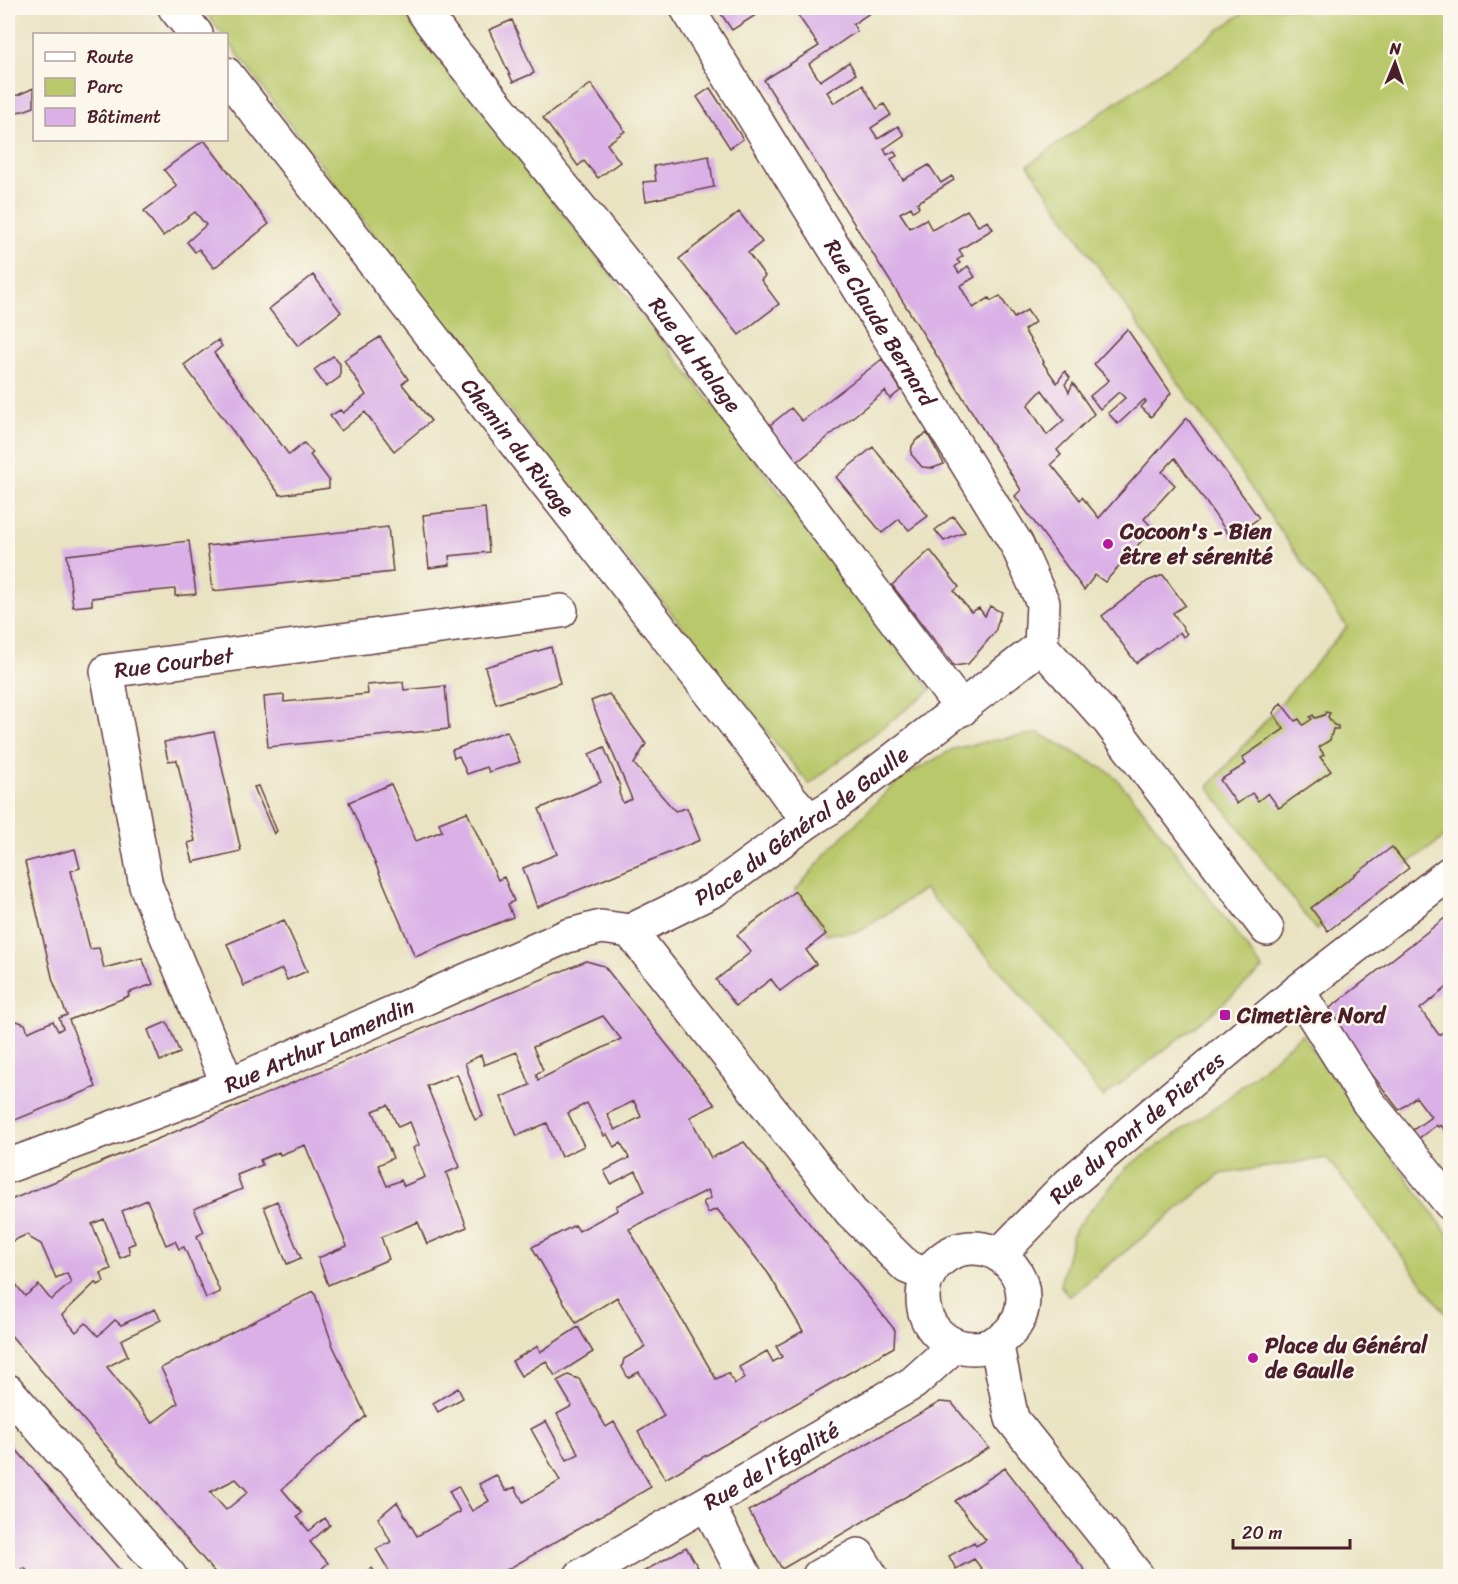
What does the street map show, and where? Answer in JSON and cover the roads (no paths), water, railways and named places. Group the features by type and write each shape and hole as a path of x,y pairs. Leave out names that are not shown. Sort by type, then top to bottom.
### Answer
{"street":[{"path":"175,8 195,33"},
{"name":"Rue du Halage","path":"421,8 660,307 950,718"},
{"name":"Rue Claude Bernard","path":"687,8 1017,545 1044,603 1041,646"},
{"name":"Chemin du Rivage","path":"228,77 751,744 791,800 823,812"},
{"name":"Rue Courbet","path":"228,1084 146,886 107,671 561,611"},
{"path":"1041,646 1109,722 1267,930"},
{"name":"Place du Général de Gaulle","path":"630,931 714,890 950,718 1041,646"},
{"name":"Rue du Pont de Pierres","path":"999,1255 1064,1188 1298,991 1450,873"},
{"name":"Rue Arthur Lamendin","path":"8,1166 228,1084 567,936 601,927 630,931"},
{"path":"630,931 851,1212 907,1267 927,1275"},
{"path":"1298,991 1368,1102 1450,1203"},
{"path":"967,1247 984,1249 999,1255 1011,1265 1019,1277 1023,1299 1018,1321 996,1342 983,1347 969,1348 955,1345 941,1337 930,1324 923,1308 922,1292 927,1275 937,1262 951,1252 967,1247"},
{"path":"996,1342 1012,1419 1137,1576"},
{"name":"Rue de l'Égalité","path":"581,1576 913,1383 955,1345"},
{"path":"8,1391 170,1576"},
{"path":"707,1504 745,1576"},
{"path":"819,1576 858,1556 871,1576"}],"place":[{"name":"Cocoon's - Bien être et sérenité","path":"1108,544"},
{"name":"Cimetière Nord","path":"1225,1015"},
{"name":"Place du Général de Gaulle","path":"1253,1358"}]}
